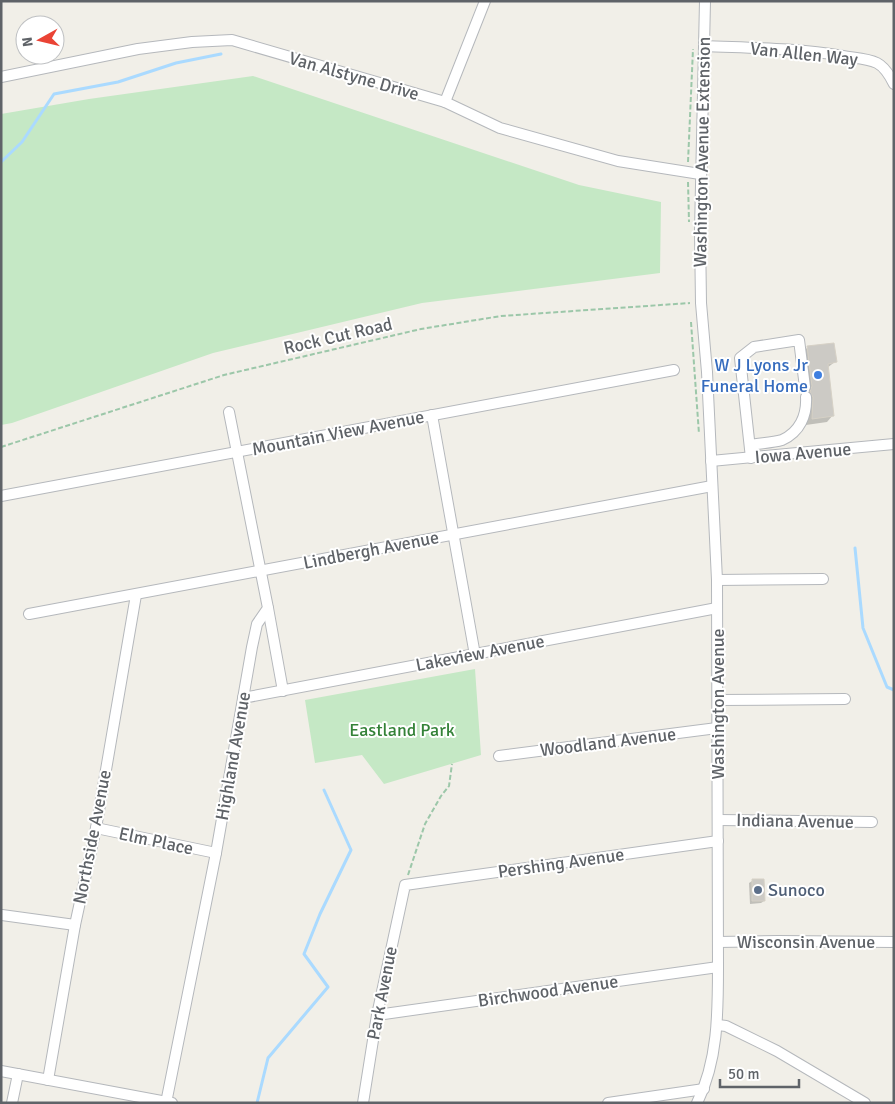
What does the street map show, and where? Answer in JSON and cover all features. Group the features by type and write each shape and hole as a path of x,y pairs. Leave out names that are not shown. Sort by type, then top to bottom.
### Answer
{"street":[{"path":"445,102 485,1"},
{"name":"Washington Avenue Extension","path":"701,303 700,174 705,1"},
{"name":"Van Alstyne Drive","path":"1,77 138,49 192,42 232,40 445,102 510,130 618,161 700,174"},
{"name":"Van Allen Way","path":"704,46 824,52 866,60 878,64 888,72 894,84"},
{"name":"Washington Avenue","path":"697,1103 709,1072 718,1025 717,580 701,303"},
{"path":"750,445 782,440 797,429 800,424 806,409 799,340 754,347 740,358 751,458"},
{"name":"Mountain View Avenue","path":"1,496 674,370"},
{"path":"229,412 283,691"},
{"path":"432,416 476,655"},
{"name":"Iowa Avenue","path":"711,461 894,444"},
{"name":"Lindbergh Avenue","path":"29,614 712,486"},
{"path":"717,580 823,579"},
{"name":"Northside Avenue","path":"48,1080 75,925 96,828 136,595"},
{"name":"Highland Avenue","path":"169,1102 243,698 258,624 268,608"},
{"name":"Lakeview Avenue","path":"243,698 717,608"},
{"path":"718,700 845,699"},
{"name":"Woodland Avenue","path":"499,756 717,728"},
{"name":"Indiana Avenue","path":"718,820 872,822"},
{"name":"Elm Place","path":"96,828 216,853"},
{"name":"Pershing Avenue","path":"405,885 718,841"},
{"name":"Park Avenue","path":"363,1103 377,1015 405,885"},
{"path":"2,915 75,925"},
{"name":"Wisconsin Avenue","path":"718,942 894,942"},
{"name":"Birchwood Avenue","path":"377,1015 718,967"},
{"path":"718,1025 726,1026 762,1044 865,1103"},
{"path":"1,1071 169,1102"},
{"path":"12,1103 18,1074"},
{"path":"608,1103 704,1089"}],"path":[{"path":"689,228 688,172 693,49"},
{"name":"Rock Cut Road","path":"1,447 224,375 421,330 501,316 690,303"},
{"path":"691,323 699,440"},
{"path":"405,885 425,824 449,786 452,764"}],"green space":[{"path":"253,76 579,185 661,202 660,273 422,303 213,353 12,423 1,425 1,114 89,99"},
{"name":"Eastland Park","path":"475,669 481,755 384,784 362,755 315,763 305,700"}],"building":[{"name":"W J Lyons Jr Funeral Home","path":"834,343 837,362 828,364 834,416 812,419 813,397 810,392 812,386 807,346"},
{"name":"Sunoco","path":"752,879 764,879 765,901 752,901"}],"waterway":[{"path":"1,162 22,142 54,94 118,82 176,63 221,54"},
{"path":"855,548 863,628 887,687 894,690"},
{"path":"257,1103 268,1058 328,987 304,954 320,914 351,850 324,790"}],"place":[{"name":"W J Lyons Jr Funeral Home","path":"818,375"},
{"name":"Sunoco","path":"758,890"}]}
